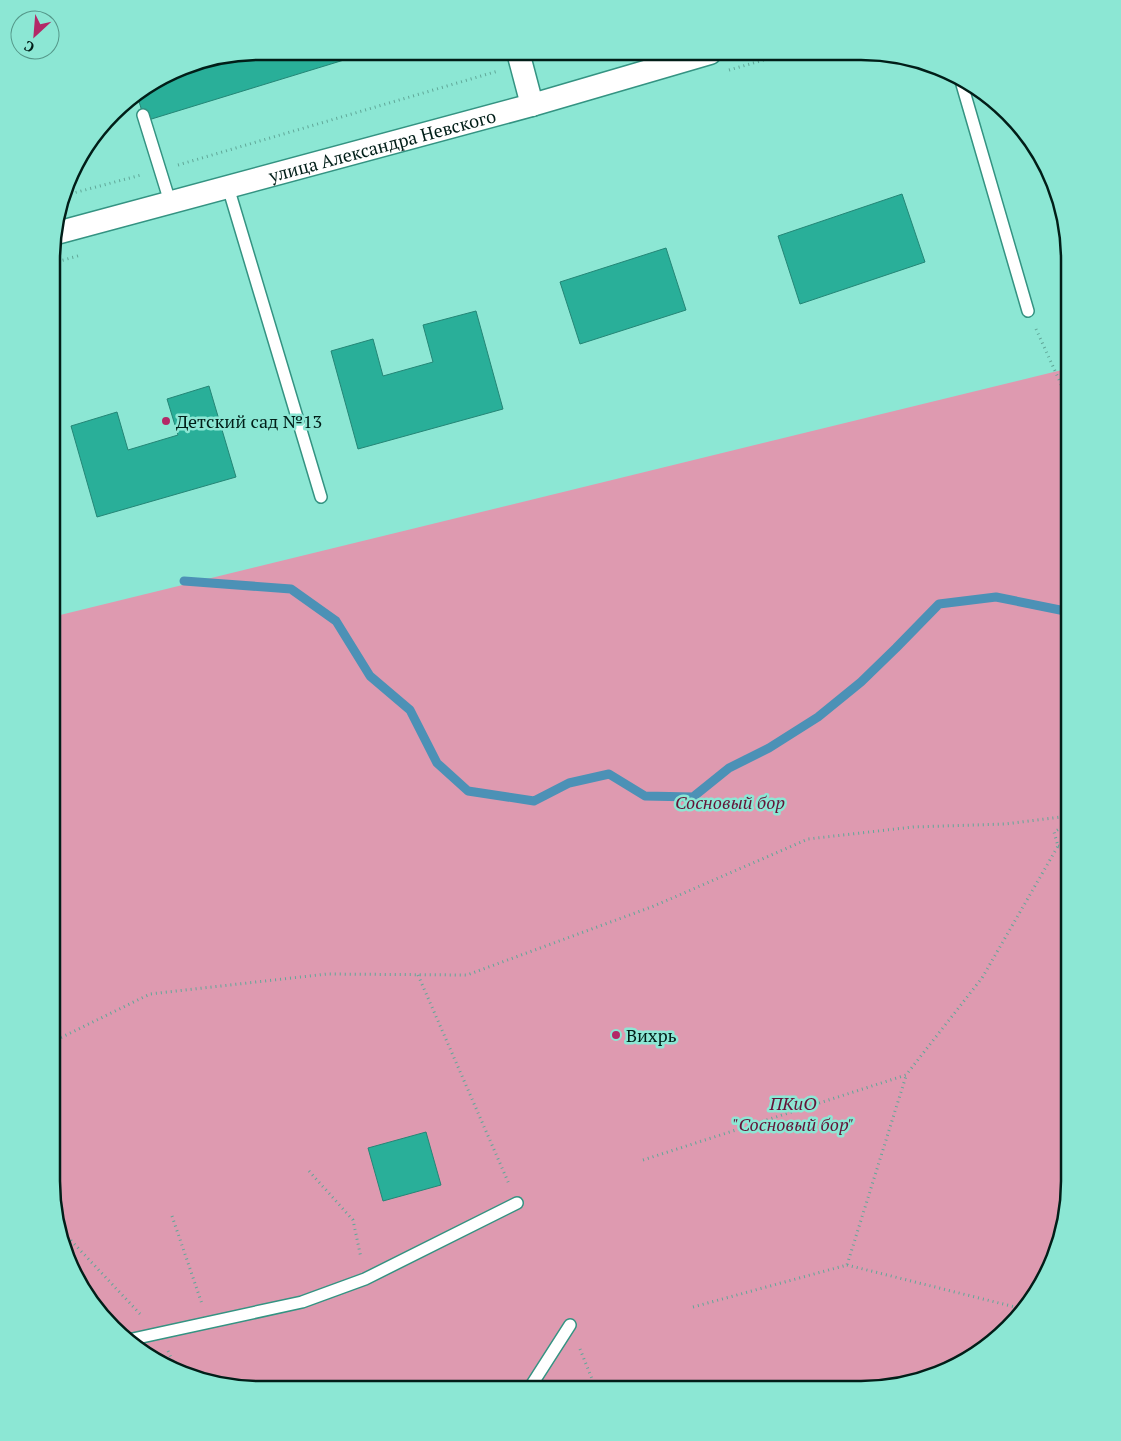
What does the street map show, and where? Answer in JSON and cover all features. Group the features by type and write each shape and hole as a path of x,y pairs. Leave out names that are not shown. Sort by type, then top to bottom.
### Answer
{"street":[{"path":"521,60 532,105"},
{"name":"улица Александра Невского","path":"62,231 532,105 683,60"}],"lane":[{"path":"963,88 1028,311"},
{"path":"143,115 170,202"},
{"path":"228,187 321,496"},
{"path":"136,1338 302,1302 366,1279 517,1203"},
{"path":"533,1381 570,1325"}],"path":[{"path":"72,193 160,170 514,60"},
{"path":"1028,311 1061,384"},
{"path":"60,1038 150,994 327,974 467,975 654,906 808,839 913,827 1005,824 1061,816"},
{"path":"847,1265 906,1075 982,978 1058,846 1054,832 1061,828"},
{"path":"418,975 517,1203"},
{"path":"643,1160 906,1075"},
{"path":"309,1171 353,1220 366,1279"},
{"path":"172,1216 209,1323"},
{"path":"69,1238 160,1334 172,1360"},
{"path":"693,1306 847,1265 1016,1308"},
{"path":"570,1325 593,1381"}],"green space":[{"name":"Сосновый бор","path":"1061,370 1061,1194 1054,1233 1046,1257 1020,1303 983,1340 961,1354 937,1366 913,1374 874,1381 247,1381 208,1374 184,1366 138,1340 101,1303 87,1281 75,1257 67,1233 60,1194 60,615"}],"building":[{"path":"247,60 344,60 145,121 139,101 184,75 208,67"},
{"path":"902,194 925,262 800,304 778,236"},
{"path":"666,248 686,310 580,344 560,282"},
{"path":"476,311 503,409 358,449 331,351 373,339 383,376 433,362 423,325"},
{"path":"209,386 236,477 97,517 71,426 117,412 128,450 178,435 167,399"},
{"path":"426,1132 441,1185 383,1201 368,1148"}],"waterway":[{"path":"184,581 291,589 336,621 370,676 410,710 437,763 468,791 534,801 569,783 609,774 645,796 693,797 729,768 769,748 818,717 861,682 939,604 996,597 1061,610"}],"place":[{"name":"Детский сад №13","path":"166,421"},
{"name":"Вихрь","path":"616,1035"}],"park label":[{"name":"ПКиО \"Сосновый бор\"","path":"793,1113"}]}
